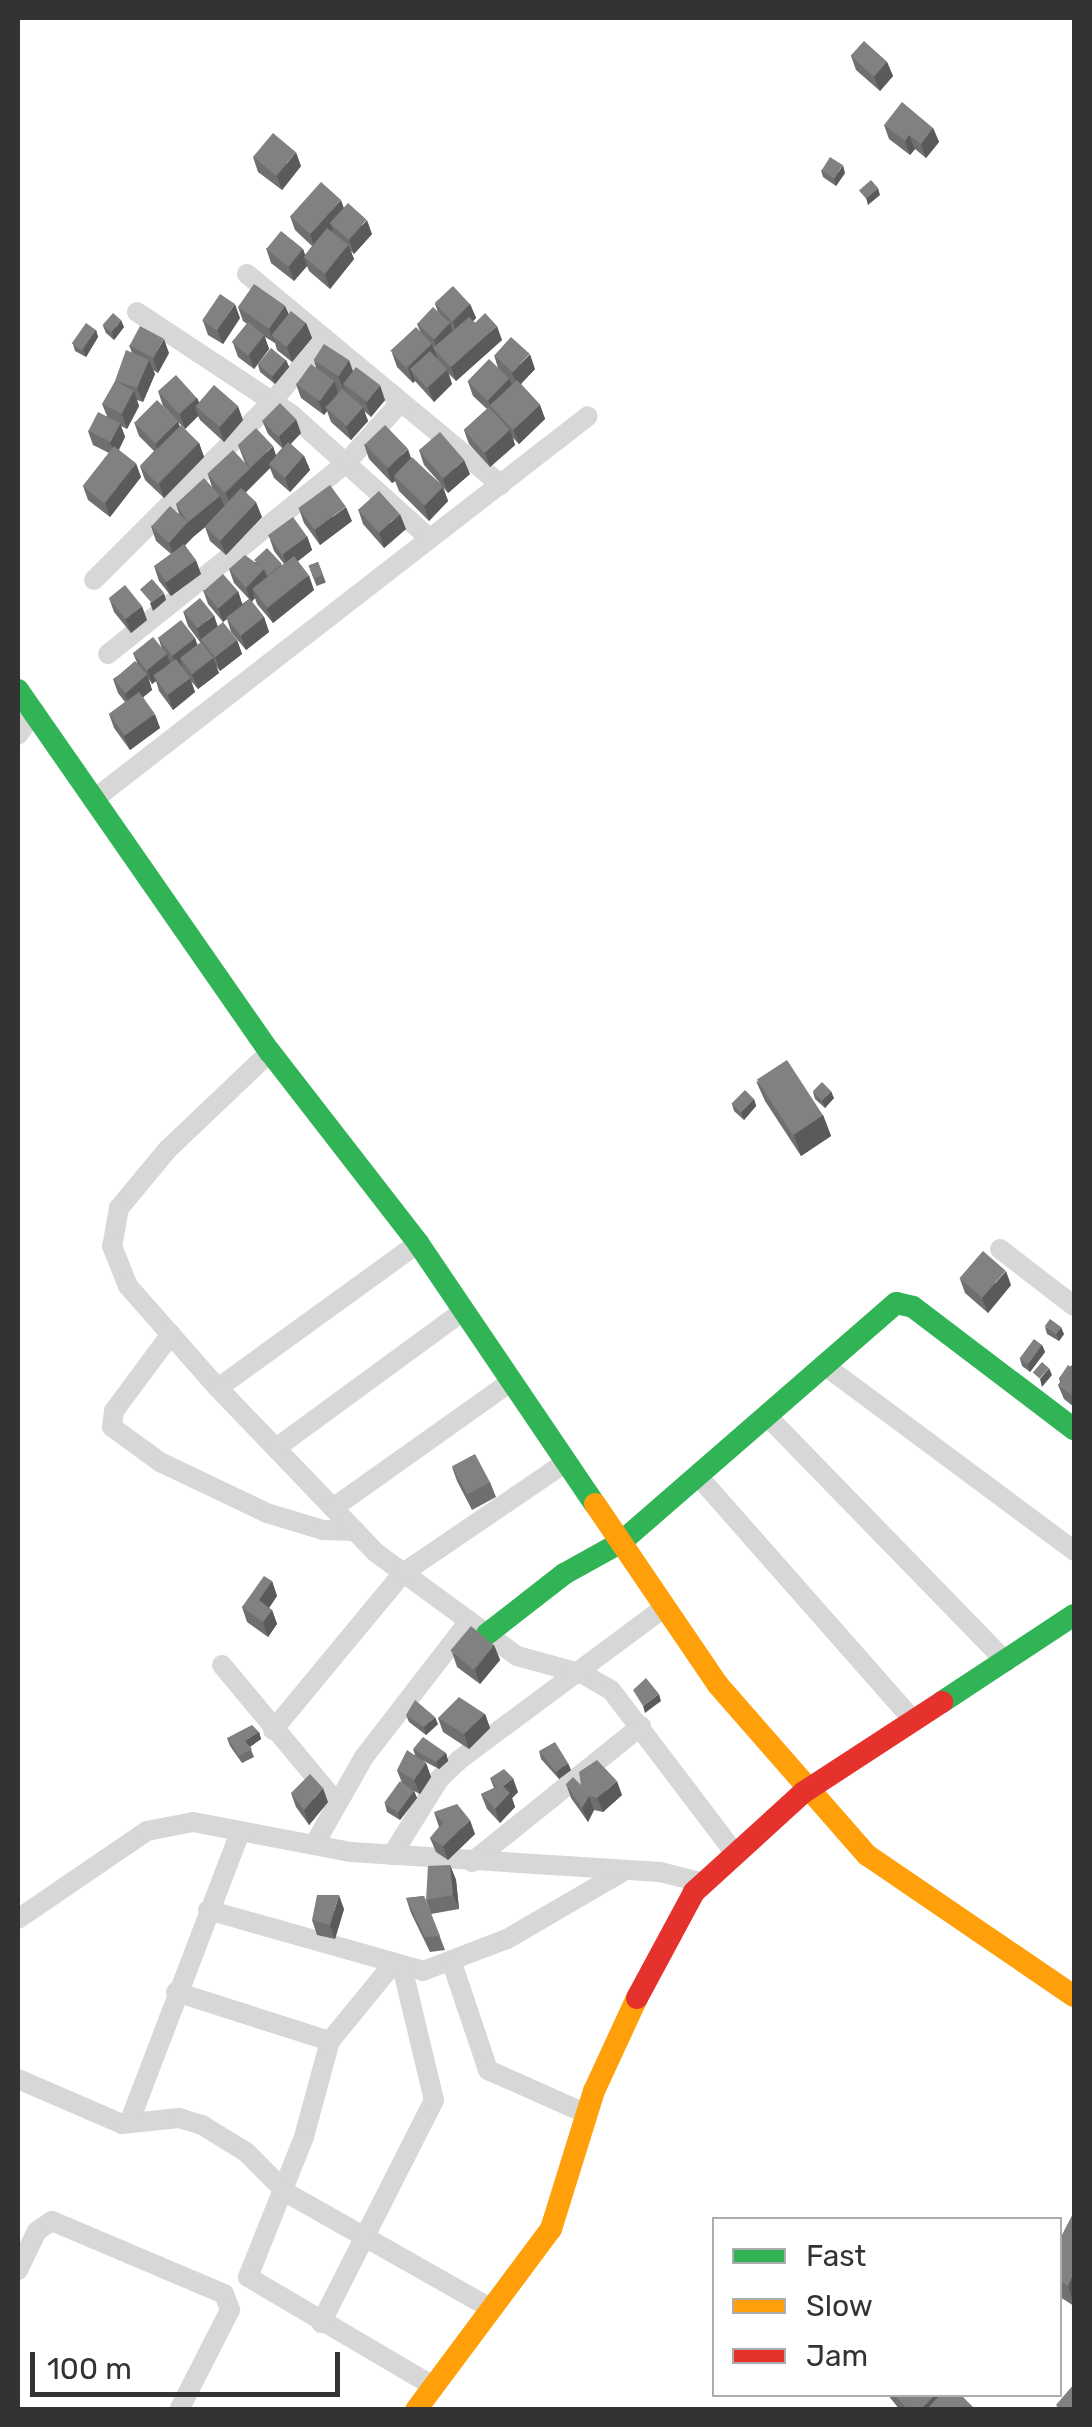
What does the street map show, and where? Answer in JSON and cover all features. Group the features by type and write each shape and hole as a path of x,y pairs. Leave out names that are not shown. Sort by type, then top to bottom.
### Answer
{"street":[{"path":"247,274 501,485"},
{"path":"137,312 273,400 430,538"},
{"path":"94,580 273,400 324,338"},
{"path":"108,654 346,463 401,402"},
{"path":"93,800 588,416"},
{"path":"18,690 270,1052 418,1243 664,1608 804,1792 867,1854 1074,1996"},
{"path":"18,735 34,712"},
{"path":"270,1052 168,1148 114,1219 112,1246 120,1274 218,1388 355,1531 403,1573 535,1664 578,1673 611,1690 734,1852"},
{"path":"218,1388 418,1243"},
{"path":"1000,1249 1074,1306"},
{"path":"314,1845 337,1803 478,1628 620,1543 896,1303 906,1303 1074,1429"},
{"path":"276,1448 463,1312"},
{"path":"170,1334 114,1411 112,1427 160,1462 267,1514 322,1530 355,1531"},
{"path":"824,1365 1074,1551"},
{"path":"333,1508 510,1382"},
{"path":"766,1416 1006,1662"},
{"path":"273,1730 403,1573 565,1463"},
{"path":"698,1476 914,1721"},
{"path":"392,1855 440,1778 664,1608"},
{"path":"416,2410 552,2229 588,2114 663,1940 704,1882 804,1792 1074,1615"},
{"path":"222,1665 337,1803"},
{"path":"472,1862 641,1726"},
{"path":"18,1919 147,1831 193,1822 392,1855 624,1871 704,1882"},
{"path":"130,2123 176,1992 240,1832"},
{"path":"208,1910 423,1971 452,1963 624,1871"},
{"path":"452,1963 488,2070 588,2114"},
{"path":"398,1965 330,2040 313,2109 248,2277 433,2386"},
{"path":"321,2323 434,2100 398,1965"},
{"path":"176,1992 330,2040"},
{"path":"18,2079 130,2123 180,2118 202,2125 246,2152 281,2187 492,2310"},
{"path":"18,2270 37,2231 52,2221 224,2294 230,2310 180,2410"}],"building":[{"path":"864,41 887,62 874,77 851,56"},
{"path":"902,102 933,128 921,144 909,135 905,141 884,125"},
{"path":"273,133 296,152 276,176 253,157"},
{"path":"830,157 843,165 834,179 822,171"},
{"path":"871,180 878,188 866,199 859,190"},
{"path":"321,182 341,200 310,234 290,216"},
{"path":"348,203 367,220 349,240 330,223"},
{"path":"327,228 348,245 325,274 304,257"},
{"path":"281,231 303,249 288,266 267,249"},
{"path":"254,284 285,306 269,329 238,307"},
{"path":"453,286 470,304 452,321 435,303"},
{"path":"220,294 235,304 217,331 202,321"},
{"path":"433,307 450,323 434,340 417,324"},
{"path":"291,311 306,323 286,347 271,335"},
{"path":"113,313 121,320 111,332 103,325"},
{"path":"485,313 497,326 451,367 433,348 469,317 475,323"},
{"path":"248,322 264,335 248,355 232,342"},
{"path":"86,323 96,330 81,350 72,343"},
{"path":"140,326 164,339 154,358 130,345"},
{"path":"416,327 432,344 406,368 390,351"},
{"path":"511,337 530,354 513,372 494,356"},
{"path":"324,344 349,360 339,376 314,360"},
{"path":"271,348 286,360 273,376 258,364"},
{"path":"126,350 149,360 137,388 115,381"},
{"path":"430,351 447,370 427,388 410,369"},
{"path":"489,359 509,378 488,401 467,381"},
{"path":"311,364 334,381 320,401 296,384"},
{"path":"356,367 380,385 367,402 343,384"},
{"path":"176,375 197,398 179,414 158,391"},
{"path":"517,380 540,405 513,430 490,405"},
{"path":"115,381 134,391 121,414 103,404"},
{"path":"214,385 238,406 220,427 196,406"},
{"path":"342,389 363,407 347,426 326,408"},
{"path":"157,400 178,421 156,444 134,423"},
{"path":"280,403 296,419 279,437 262,421"},
{"path":"489,407 510,430 484,453 464,430"},
{"path":"98,412 120,423 111,442 88,431"},
{"path":"181,425 199,443 158,484 140,466"},
{"path":"385,425 408,449 388,468 365,444"},
{"path":"256,428 273,446 250,468 238,445"},
{"path":"440,432 464,460 443,478 419,450"},
{"path":"288,442 304,456 285,478 269,464"},
{"path":"114,446 136,463 105,503 83,486"},
{"path":"233,450 250,468 224,492 207,474"},
{"path":"412,457 443,487 425,506 394,476"},
{"path":"204,478 220,496 188,522 176,504"},
{"path":"330,485 346,507 314,530 298,508"},
{"path":"241,488 256,502 220,541 205,527"},
{"path":"379,491 400,514 379,533 358,510"},
{"path":"170,506 188,522 169,543 151,527"},
{"path":"293,517 307,536 282,555 268,535"},
{"path":"184,544 196,560 166,582 154,566"},
{"path":"267,548 282,564 267,576 254,560"},
{"path":"245,555 264,569 246,588 229,569"},
{"path":"294,556 309,575 267,608 252,589"},
{"path":"318,562 323,575 314,579 309,566"},
{"path":"223,574 238,591 218,608 203,591"},
{"path":"152,579 164,593 152,603 140,589"},
{"path":"125,585 142,606 126,619 109,598"},
{"path":"200,598 214,615 198,628 184,611"},
{"path":"250,599 264,617 241,636 226,617"},
{"path":"181,620 195,638 172,656 158,638"},
{"path":"223,622 237,640 215,657 201,639"},
{"path":"153,637 167,654 147,670 133,653"},
{"path":"201,642 213,658 192,674 180,658"},
{"path":"176,659 190,678 167,695 153,675"},
{"path":"135,661 147,675 126,693 114,679"},
{"path":"139,692 155,714 125,736 109,714"},
{"path":"787,1060 823,1115 793,1135 757,1080"},
{"path":"822,1082 831,1091 822,1100 813,1091"},
{"path":"745,1090 754,1099 741,1113 732,1103"},
{"path":"983,1251 1006,1271 982,1298 959,1278"},
{"path":"1050,1319 1061,1327 1056,1335 1045,1326"},
{"path":"1034,1339 1042,1345 1028,1364 1020,1358"},
{"path":"1042,1362 1049,1368 1040,1378 1033,1373"},
{"path":"1074,1363 1074,1394 1073,1396 1058,1385"},
{"path":"1068,1365 1071,1367 1062,1381 1059,1378"},
{"path":"475,1454 490,1482 467,1494 452,1466"},
{"path":"264,1576 272,1581 259,1600 272,1610 263,1622 242,1607"},
{"path":"471,1626 494,1645 473,1670 450,1651"},
{"path":"646,1678 659,1694 643,1706 633,1690"},
{"path":"459,1697 485,1714 464,1734 438,1718"},
{"path":"415,1700 435,1717 424,1727 406,1715"},
{"path":"252,1725 259,1732 245,1741 252,1749 239,1756 227,1738"},
{"path":"423,1737 446,1753 436,1762 413,1749"},
{"path":"555,1742 568,1763 556,1772 539,1751"},
{"path":"407,1750 426,1763 414,1780 397,1770"},
{"path":"597,1760 617,1781 597,1798 589,1796 582,1808 566,1784 573,1777 581,1785 579,1772"},
{"path":"504,1769 513,1778 503,1786 510,1793 495,1809 481,1794 496,1787 490,1778"},
{"path":"310,1774 323,1788 304,1810 291,1793"},
{"path":"400,1781 414,1791 398,1813 384,1803"},
{"path":"457,1804 470,1820 443,1846 430,1838 443,1823 434,1812"},
{"path":"450,1865 453,1895 426,1900 428,1866"},
{"path":"317,1895 339,1895 330,1925 312,1920"},
{"path":"424,1896 440,1936 425,1937 406,1898"},
{"path":"1074,2212 1074,2273 1068,2286 1062,2282 1062,2235"},
{"path":"1074,2384 1074,2410 1060,2410 1056,2405"},
{"path":"897,2397 933,2397 920,2410 908,2410"},
{"path":"938,2397 963,2397 973,2407 971,2410 926,2410"}],"traffic: fast":[{"path":"18,690 270,1052 418,1243 595,1504"},
{"path":"487,1634 564,1574 620,1543 896,1303 913,1307 1074,1429"},
{"path":"942,1702 1074,1615"}],"traffic: slow":[{"path":"595,1504 718,1685 867,1855 1074,1996"},
{"path":"416,2410 551,2229 594,2091 637,1998"}],"traffic: jam":[{"path":"637,1998 694,1892 804,1792 942,1702"}]}
